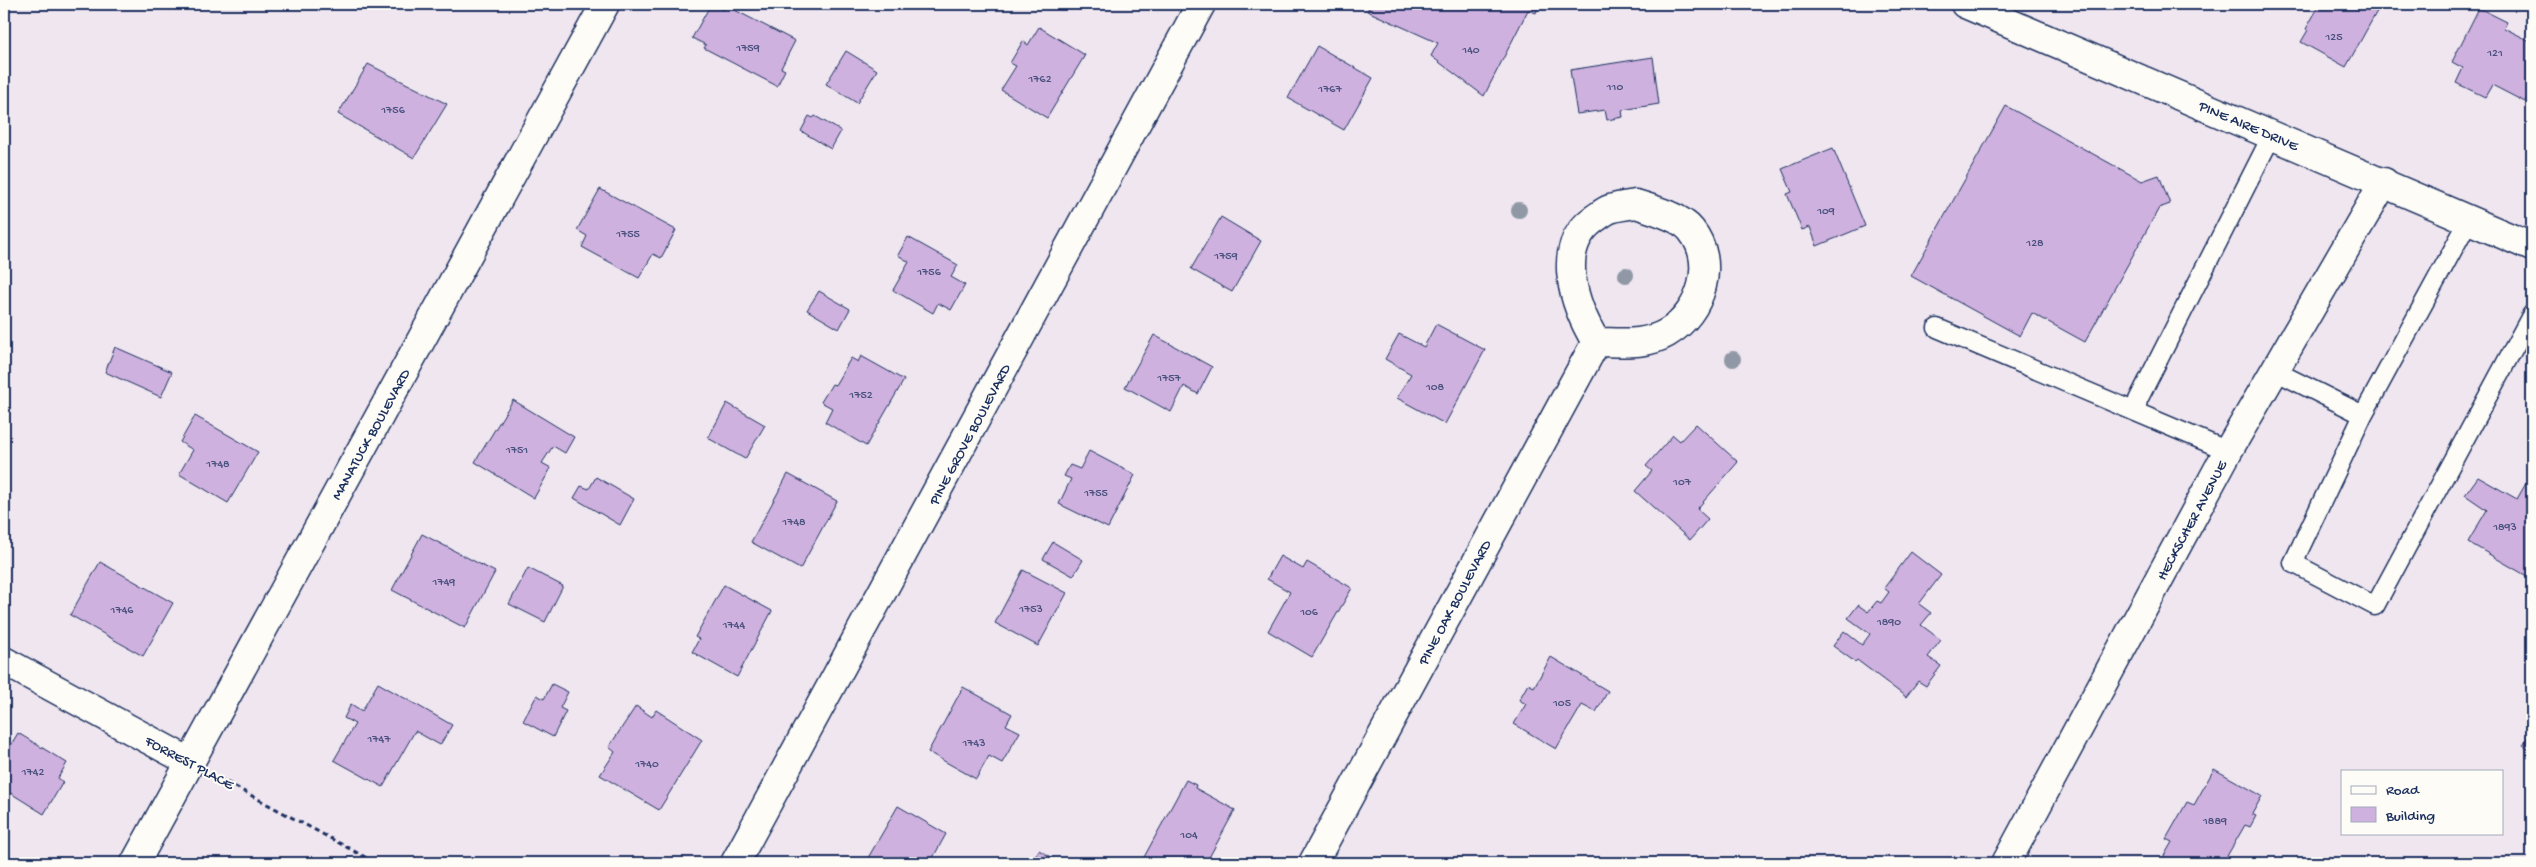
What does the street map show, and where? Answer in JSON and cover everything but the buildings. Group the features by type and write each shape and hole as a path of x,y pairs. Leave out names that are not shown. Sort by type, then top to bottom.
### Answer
{"street":[{"name":"MANATUCK BOULEVARD","path":"135,863 604,4"},
{"name":"PINE GROVE BOULEVARD","path":"735,863 1201,4"},
{"name":"PINE AIRE DRIVE","path":"1965,4 2532,247"},
{"name":"HECKSCHER AVENUE","path":"2006,863 2228,451 2384,182"},
{"path":"1636,204 1666,214 1691,228 1701,247 1705,272 1701,293 1686,316 1668,333 1639,343 1596,342 1585,324 1578,305 1572,283 1570,264 1575,240 1588,224 1609,209 1636,204"},
{"name":"PINE OAK BOULEVARD","path":"1312,863 1596,342"},
{"name":"FORREST PLACE","path":"4,662 190,762"}],"lane":[{"path":"2136,411 2138,400 2272,135"},
{"path":"2469,220 2363,414 2293,563 2375,606 2529,321"},
{"path":"1936,328 2228,451"},
{"path":"2275,371 2363,414"}],"path":[{"name":"FORREST PLACE","path":"190,762 376,863"}]}
